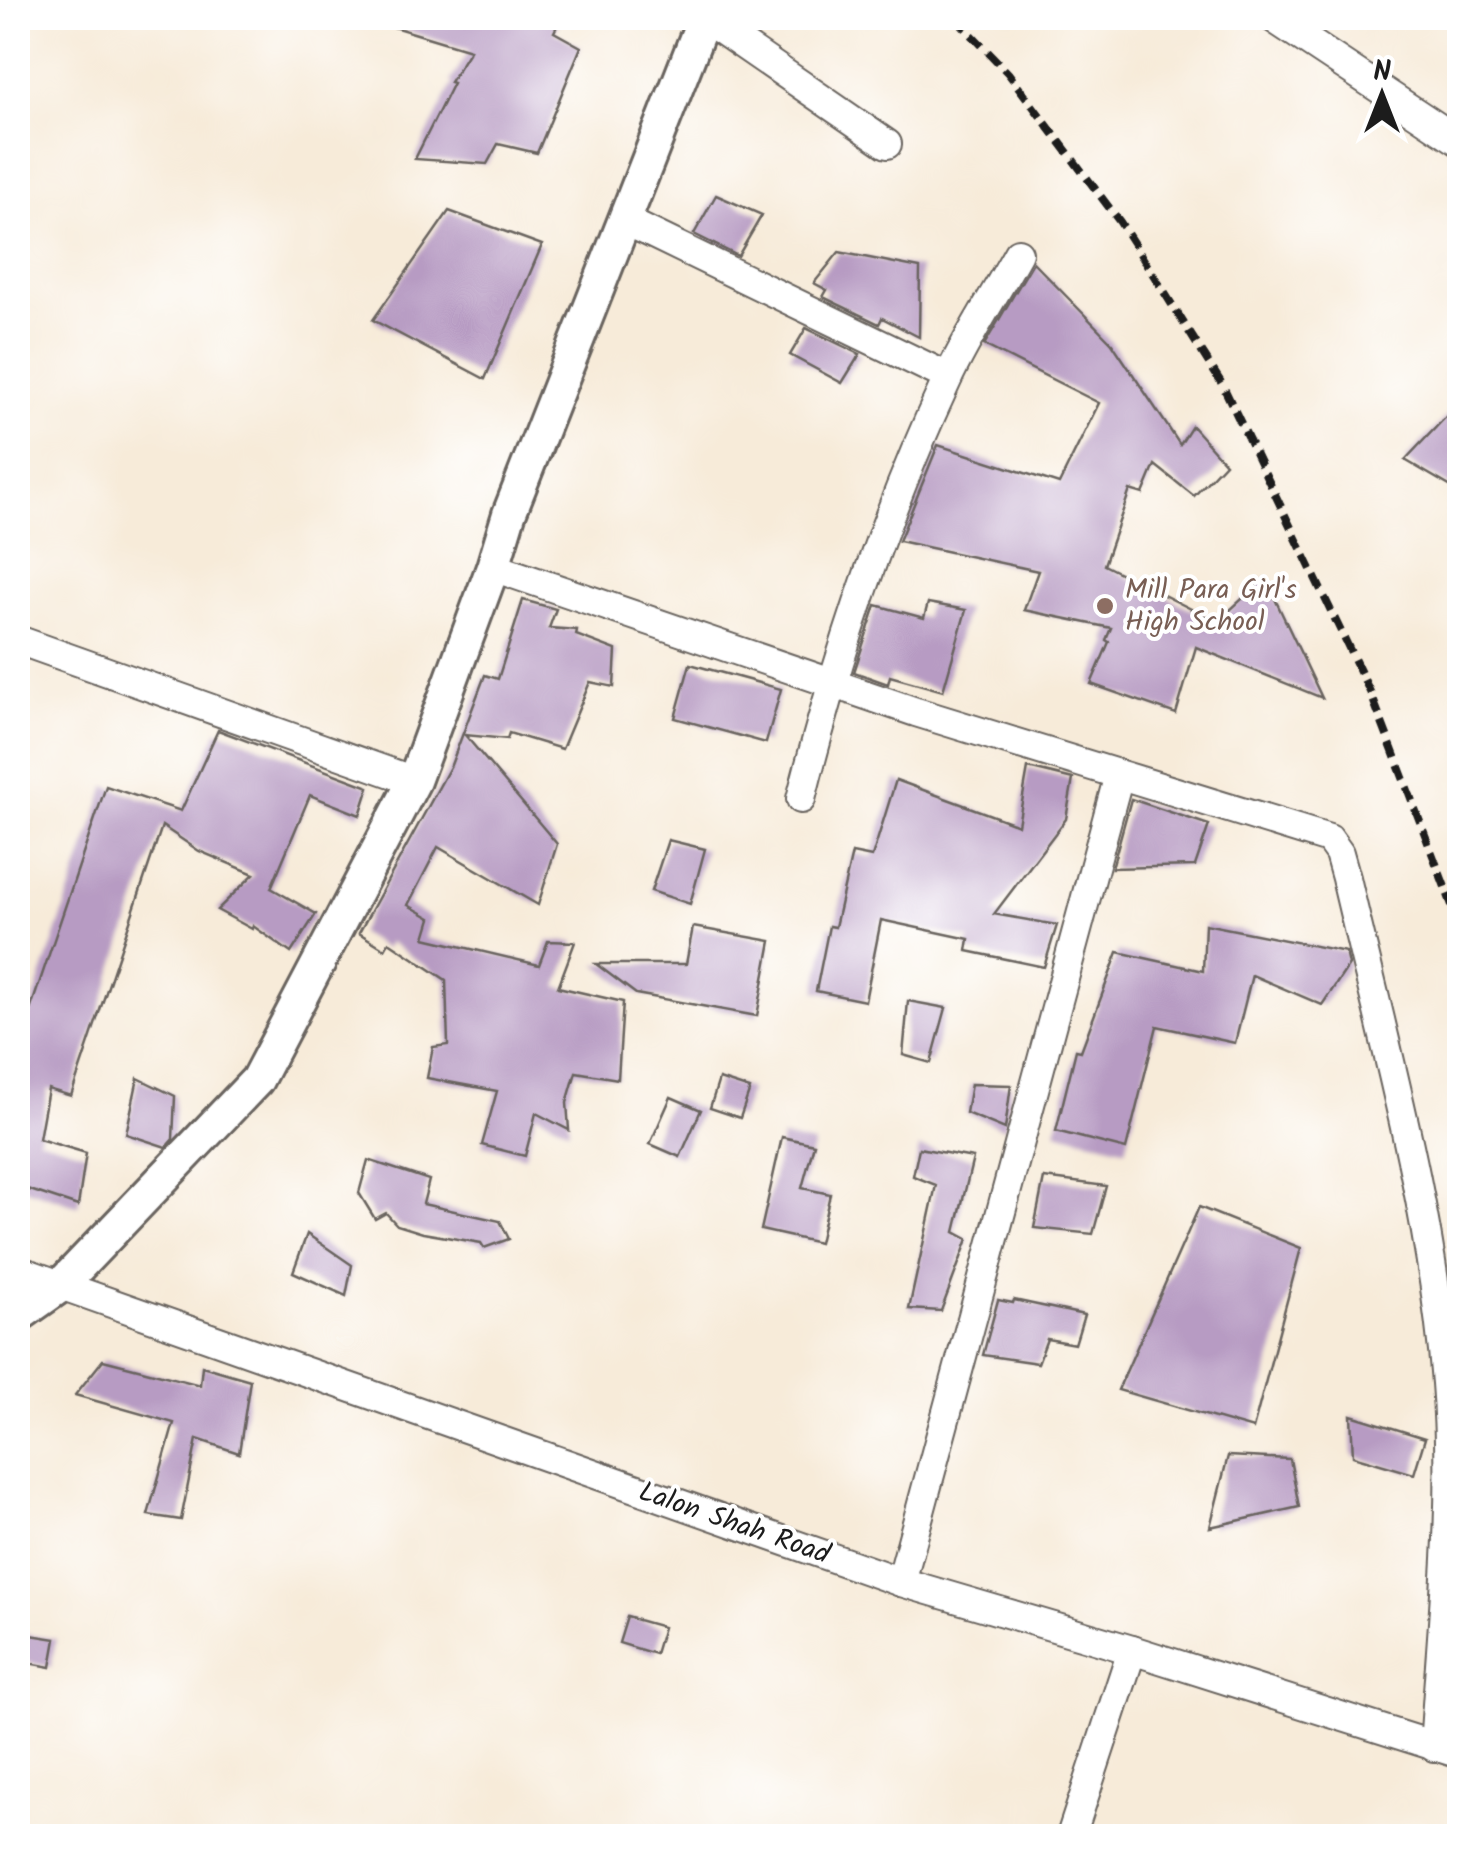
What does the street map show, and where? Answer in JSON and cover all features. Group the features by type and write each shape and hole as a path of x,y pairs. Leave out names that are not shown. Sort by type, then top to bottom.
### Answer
{"street":[{"path":"18,1316 59,1287 257,1080 414,781 509,514 704,18 887,144"},
{"path":"1273,18 1460,142"},
{"path":"624,220 948,377"},
{"path":"802,799 831,682 887,520 948,377 1018,253"},
{"path":"493,567 916,712 1329,839 1340,853 1429,1238 1446,1386 1447,1750"},
{"path":"18,640 414,781"},
{"path":"901,1582 1118,774"},
{"name":"Lalon Shah Road","path":"18,1270 901,1582 1447,1750"},
{"path":"1071,1836 1132,1650"}],"building":[{"path":"385,18 561,18 554,32 581,47 537,153 498,144 487,164 415,159 453,83 450,82 470,50 384,24"},
{"path":"716,195 762,215 738,256 694,234"},
{"path":"449,211 542,245 485,379 373,320"},
{"path":"839,252 920,268 919,337 882,318 879,324 823,297 827,290 814,283"},
{"path":"1033,262 1112,343 1180,445 1192,426 1225,463 1194,496 1155,465 1143,494 1130,490 1104,565 1217,622 1265,578 1322,698 1196,647 1176,714 1091,684 1111,628 1024,610 1038,571 899,541 938,445 1059,484 1099,403 984,345"},
{"path":"806,328 860,354 842,383 790,355"},
{"path":"1460,402 1460,492 1405,460"},
{"path":"523,600 556,609 549,628 577,630 576,635 616,650 614,687 590,682 562,749 509,733 507,739 465,735 557,844 538,905 438,847 408,905 431,918 425,938 539,965 548,941 575,942 558,987 623,1002 618,1079 576,1072 567,1103 569,1130 536,1113 525,1156 482,1145 497,1091 427,1078 433,1047 448,1045 446,980 389,942 385,949 359,933 451,765 485,675 498,679"},
{"path":"928,603 966,610 943,691 890,676 888,684 854,672 876,605 924,618"},
{"path":"690,664 781,689 766,743 675,718"},
{"path":"218,730 369,787 360,815 310,795 271,888 316,914 291,953 253,926 252,929 217,910 254,874 199,851 162,826 71,1096 48,1089 39,1139 86,1153 78,1206 18,1186 18,1046 106,786 181,811"},
{"path":"1028,768 1073,779 1066,819 994,914 1057,925 1044,967 967,951 969,939 881,920 865,1001 816,991 829,926 835,927 852,853 872,857 896,780 1018,825"},
{"path":"1131,799 1209,825 1195,866 1112,868"},
{"path":"668,840 705,849 690,904 651,891"},
{"path":"1205,924 1346,952 1349,965 1322,1005 1252,975 1235,1043 1157,1026 1126,1149 1056,1131 1076,1050 1081,1051 1118,952 1203,971"},
{"path":"693,927 771,941 757,1016 636,994 596,964 686,964"},
{"path":"908,1001 946,1008 931,1063 903,1055"},
{"path":"138,1078 175,1096 173,1139 166,1147 126,1134"},
{"path":"719,1079 750,1089 740,1118 710,1108"},
{"path":"971,1084 1011,1085 1005,1129 966,1113"},
{"path":"671,1097 701,1110 680,1157 650,1144"},
{"path":"782,1137 814,1144 802,1188 830,1194 819,1243 761,1230"},
{"path":"919,1148 973,1158 955,1232 968,1239 941,1311 909,1309 936,1185 913,1176"},
{"path":"368,1160 429,1180 423,1204 500,1221 509,1239 484,1248 481,1243 397,1225 386,1213 375,1219 359,1193"},
{"path":"1044,1178 1106,1186 1093,1234 1034,1228"},
{"path":"1199,1207 1301,1248 1253,1429 1118,1390"},
{"path":"307,1234 352,1265 346,1296 293,1272"},
{"path":"998,1300 1084,1315 1075,1344 1047,1339 1038,1363 983,1355"},
{"path":"103,1360 200,1385 202,1366 250,1380 239,1453 197,1439 181,1520 148,1515 174,1423 75,1395"},
{"path":"1351,1415 1425,1438 1414,1474 1353,1456"},
{"path":"1228,1456 1290,1459 1299,1507 1210,1527"},
{"path":"627,1617 663,1627 655,1654 619,1643"},
{"path":"18,1633 56,1639 51,1667 18,1661"}],"railway":[{"path":"956,18 1008,73 1120,222 1222,384 1371,694 1460,926"}],"place":[{"name":"Mill Para Girl's High School","path":"1105,606"}]}
